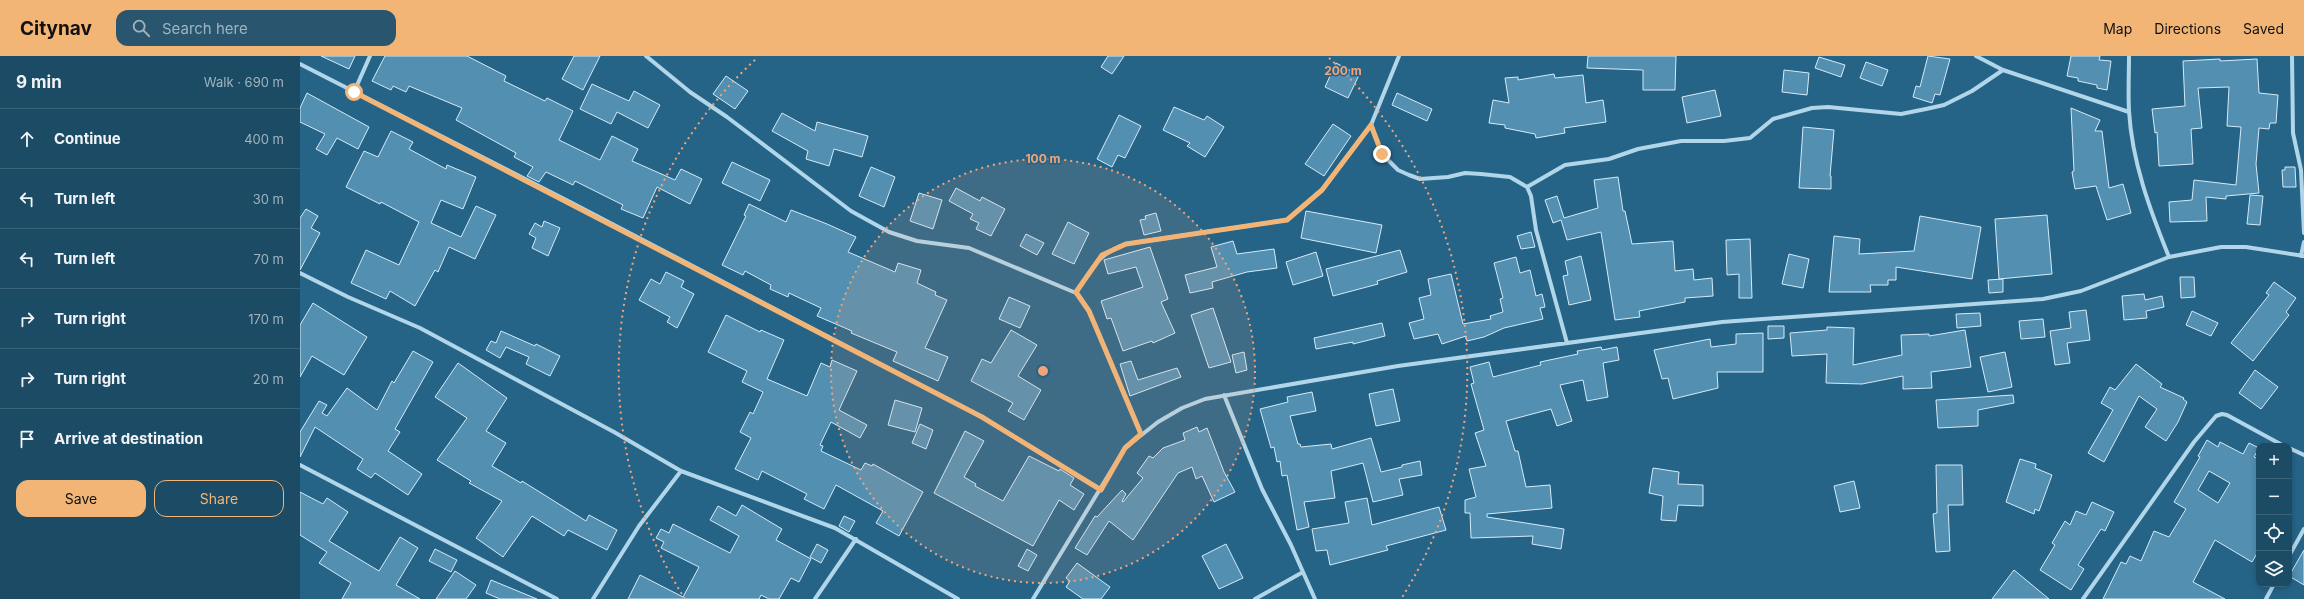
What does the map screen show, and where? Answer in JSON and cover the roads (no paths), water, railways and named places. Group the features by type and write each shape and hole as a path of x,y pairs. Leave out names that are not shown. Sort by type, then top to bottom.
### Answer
{"street":[{"path":"354,92 370,56"},
{"path":"646,56 690,92 727,117 851,211 889,232 917,241 969,248 1076,292 1089,311 1141,434"},
{"path":"1076,292 1102,255 1114,248 1126,244 1287,220 1322,190 1371,125 1399,56"},
{"path":"1976,56 2003,70 2129,112"},
{"path":"2129,56 2129,112 2136,161 2148,204 2168,256"},
{"path":"2292,56 2293,133 2301,170 2304,233"},
{"path":"300,64 982,417 1101,490"},
{"path":"1527,187 1565,165 1609,159 1638,149 1681,141 1724,141 1750,138 1773,119 1812,108 1828,107 1901,114 1926,109 1944,104 1972,91 2003,70"},
{"path":"1371,125 1382,154 1398,170 1409,175 1420,179 1448,177 1465,173 1481,174 1510,177 1527,187 1531,196 1536,230 1567,343"},
{"path":"1034,599 1125,448 1141,434 1182,408 1206,399 1398,366 1722,322 2043,299 2081,291 2168,256 2233,246 2303,256 2304,242"},
{"path":"300,273 348,297 420,328 614,432 681,471 834,528 856,539 958,599"},
{"path":"1224,395 1262,489 1291,545 1315,599"},
{"path":"2083,599 2194,442 2216,416 2222,414 2227,415 2278,443"},
{"path":"2292,449 2304,455"},
{"path":"300,465 557,599"},
{"path":"593,599 639,526 681,471"},
{"path":"2292,551 2304,529"},
{"path":"815,599 856,539"},
{"path":"1256,599 1303,572"},
{"path":"2266,599 2272,587"}]}
